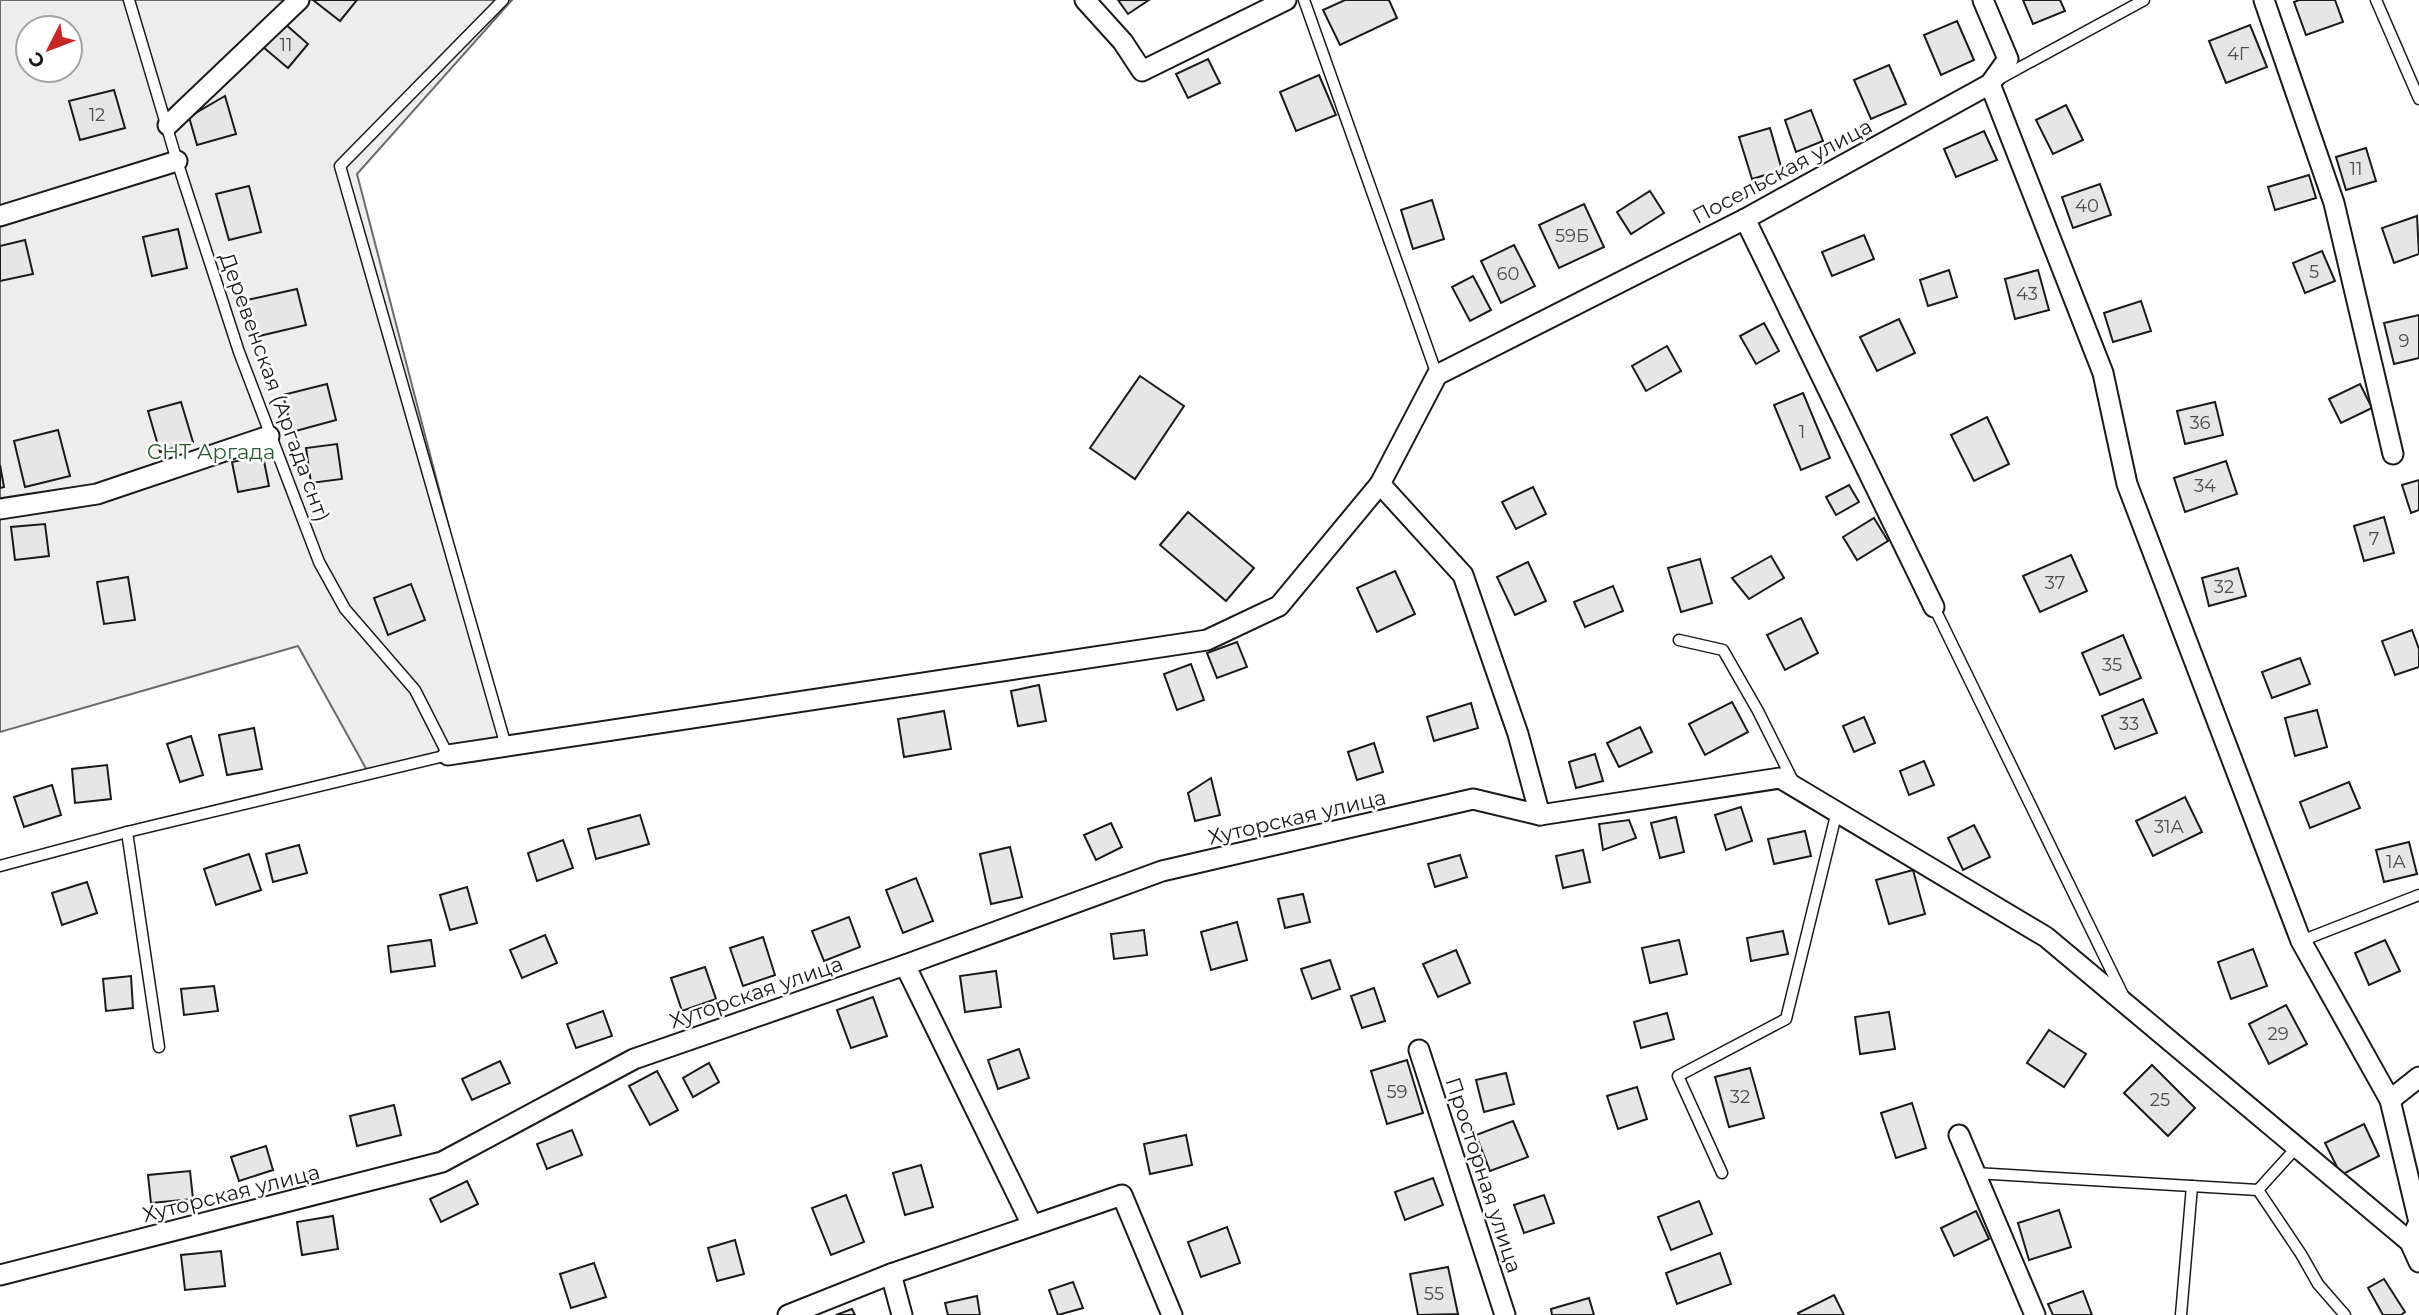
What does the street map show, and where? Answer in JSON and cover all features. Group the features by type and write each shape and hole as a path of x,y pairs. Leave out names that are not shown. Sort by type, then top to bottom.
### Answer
{"street":[{"path":"168,125 299,0"},
{"path":"1085,0 1123,43 1142,71 1286,0"},
{"path":"1983,0 2008,59 1990,85 2103,373 2127,484 2301,941 2390,1100 2419,1222 2410,1242"},
{"path":"2264,0 2334,203 2393,454"},
{"name":"Посельская улица","path":"1437,375 1745,219 1990,85"},
{"path":"0,216 177,161"},
{"path":"1745,219 1934,607"},
{"path":"448,755 1207,640 1279,606 1380,484 1437,375"},
{"path":"0,509 97,494 269,436"},
{"path":"1380,484 1463,575 1518,734 1539,816 1780,778 2046,937 2410,1242 2419,1262"},
{"name":"Хуторская улица","path":"0,1275 442,1162 634,1059 905,965 1162,871 1473,799 1539,816"},
{"path":"905,965 1032,1225"},
{"name":"Просторная улица","path":"1419,1050 1505,1315"},
{"path":"2390,1100 2419,1077"},
{"path":"1959,1135 2035,1315"},
{"path":"788,1315 891,1274 1122,1195 1172,1315"},
{"path":"891,1274 902,1315"}],"lane":[{"name":"Деревенская (Аргада снт)","path":"129,0 177,161 269,436 319,562 345,609 415,690 448,755"},
{"path":"503,0 340,166 506,746"},
{"path":"1304,0 1437,375"},
{"name":"Посельская улица","path":"1990,85 2144,0"},
{"path":"2376,0 2419,99"},
{"path":"1934,607 2127,1004"},
{"path":"1679,640 1723,650 1758,711 1796,788"},
{"path":"0,866 127,832 448,755"},
{"path":"1722,1173 1678,1076 1786,1019 1837,811"},
{"path":"127,832 159,1047"},
{"path":"2301,941 2419,895"},
{"path":"1975,1173 2258,1189 2296,1148"},
{"path":"2181,1315 2192,1186"},
{"path":"2258,1189 2318,1284 2345,1315"}],"shaded area":[{"name":"СНТ Аргада","path":"0,0 512,0 357,174 506,746 369,774 298,646 0,732"}],"building":[{"path":"313,0 357,0 340,21"},
{"path":"1118,0 1149,0 1128,14"},
{"path":"1345,0 1389,0 1397,18 1340,45 1323,10"},
{"path":"2023,0 2060,0 2065,11 2033,24"},
{"path":"2335,0 2343,22 2306,35 2294,2"},
{"path":"1957,21 1974,60 1941,75 1924,35"},
{"path":"284,23 308,44 288,68 263,47"},
{"path":"2250,25 2267,67 2226,83 2209,41"},
{"path":"1208,59 1220,83 1188,98 1176,74"},
{"path":"1889,65 1906,104 1871,119 1854,80"},
{"path":"1319,75 1336,115 1296,131 1280,92"},
{"path":"114,90 125,128 80,140 69,101"},
{"path":"225,96 236,134 197,145 189,117"},
{"path":"2066,105 2083,140 2053,154 2036,120"},
{"path":"1811,110 1823,141 1796,152 1785,120"},
{"path":"1770,128 1782,170 1752,179 1739,137"},
{"path":"1984,131 1997,160 1956,177 1944,149"},
{"path":"2366,148 2376,181 2346,190 2336,157"},
{"path":"2309,175 2316,198 2275,210 2268,187"},
{"path":"2100,184 2111,215 2073,228 2062,197"},
{"path":"249,186 261,232 229,240 216,194"},
{"path":"1650,191 1664,213 1631,234 1617,212"},
{"path":"1432,200 1444,239 1413,249 1401,210"},
{"path":"1584,204 1604,247 1559,268 1539,225"},
{"path":"2417,216 2419,254 2394,263 2382,228"},
{"path":"178,229 187,268 152,276 143,237"},
{"path":"1864,235 1874,259 1832,276 1822,252"},
{"path":"25,240 33,274 0,281 0,246"},
{"path":"1514,245 1535,286 1501,303 1481,261"},
{"path":"2322,251 2335,281 2305,293 2293,263"},
{"path":"1949,270 1957,297 1928,306 1920,280"},
{"path":"2038,270 2049,310 2015,319 2005,279"},
{"path":"1473,276 1491,310 1470,321 1452,287"},
{"path":"297,289 306,325 255,337 247,300"},
{"path":"2141,301 2151,331 2113,342 2104,313"},
{"path":"2419,315 2419,358 2394,364 2384,323"},
{"path":"1899,319 1915,353 1877,371 1860,337"},
{"path":"1764,323 1779,351 1756,364 1740,336"},
{"path":"1667,346 1681,371 1646,391 1632,366"},
{"path":"1140,376 1184,406 1135,479 1090,448"},
{"path":"327,384 336,420 292,432 283,395"},
{"path":"2360,384 2372,408 2341,423 2329,399"},
{"path":"1803,393 1830,458 1801,470 1774,405"},
{"path":"181,402 193,442 160,452 148,411"},
{"path":"2215,402 2223,435 2185,444 2177,411"},
{"path":"1987,417 2009,464 1974,481 1951,435"},
{"path":"58,430 70,476 25,487 14,441"},
{"path":"337,444 342,479 311,483 306,448"},
{"path":"263,456 269,486 238,492 232,462"},
{"path":"2226,461 2237,494 2185,512 2174,478"},
{"path":"0,465 4,487 0,488"},
{"path":"2419,480 2419,510 2411,513 2402,485"},
{"path":"1849,485 1859,502 1836,515 1826,497"},
{"path":"1533,487 1546,514 1516,529 1502,502"},
{"path":"1188,512 1254,568 1226,601 1160,545"},
{"path":"2384,517 2394,553 2364,561 2354,526"},
{"path":"1874,518 1888,541 1857,560 1843,537"},
{"path":"45,524 49,556 15,560 11,527"},
{"path":"2071,555 2087,591 2040,612 2023,576"},
{"path":"1771,556 1784,578 1749,599 1732,578"},
{"path":"1700,559 1712,603 1681,612 1668,568"},
{"path":"1528,562 1546,601 1515,615 1497,577"},
{"path":"2238,568 2246,596 2209,606 2202,578"},
{"path":"1395,571 1415,614 1377,632 1357,588"},
{"path":"128,577 135,620 104,624 97,582"},
{"path":"411,584 425,620 388,635 374,598"},
{"path":"1613,586 1623,611 1585,627 1574,602"},
{"path":"1801,618 1818,653 1785,670 1767,635"},
{"path":"2412,630 2419,649 2419,667 2395,675 2382,641"},
{"path":"2123,635 2141,678 2100,695 2082,653"},
{"path":"1237,642 1247,667 1217,678 1207,653"},
{"path":"2300,658 2310,684 2272,698 2262,672"},
{"path":"1191,664 1204,700 1177,710 1164,674"},
{"path":"1039,685 1046,721 1018,726 1011,691"},
{"path":"2143,699 2157,733 2115,749 2102,716"},
{"path":"1732,702 1748,732 1705,755 1689,724"},
{"path":"1471,703 1478,728 1434,741 1427,717"},
{"path":"2317,710 2327,747 2295,756 2285,718"},
{"path":"944,711 951,749 904,757 898,719"},
{"path":"1864,717 1875,743 1854,752 1843,726"},
{"path":"1640,727 1652,752 1619,767 1607,743"},
{"path":"254,728 262,769 227,775 219,735"},
{"path":"191,736 203,775 180,782 167,744"},
{"path":"1374,743 1383,772 1357,780 1348,752"},
{"path":"1595,754 1603,781 1576,788 1569,762"},
{"path":"1924,761 1934,785 1909,795 1900,771"},
{"path":"107,765 111,799 75,803 72,769"},
{"path":"1211,778 1220,815 1195,821 1188,793"},
{"path":"2349,782 2360,808 2310,828 2300,802"},
{"path":"52,785 61,815 24,827 14,797"},
{"path":"2185,797 2202,832 2153,856 2136,821"},
{"path":"1741,807 1752,841 1726,850 1715,815"},
{"path":"640,815 649,844 596,859 588,829"},
{"path":"1676,817 1684,852 1660,858 1651,823"},
{"path":"1629,820 1636,838 1603,850 1599,824"},
{"path":"1111,823 1122,847 1096,860 1084,835"},
{"path":"1974,825 1990,857 1963,870 1948,838"},
{"path":"1805,831 1811,856 1774,864 1768,839"},
{"path":"563,840 573,868 537,881 528,853"},
{"path":"2409,842 2417,874 2384,882 2376,850"},
{"path":"299,845 307,873 273,882 266,854"},
{"path":"1010,847 1022,897 991,904 980,854"},
{"path":"1583,850 1590,882 1563,888 1556,856"},
{"path":"249,854 261,890 216,905 204,869"},
{"path":"1460,855 1467,877 1435,887 1428,864"},
{"path":"1913,870 1925,914 1889,924 1876,880"},
{"path":"916,878 933,921 903,933 886,890"},
{"path":"87,882 97,913 62,925 52,893"},
{"path":"467,887 477,923 450,930 440,895"},
{"path":"1303,894 1310,922 1285,928 1278,899"},
{"path":"849,917 860,947 824,961 812,931"},
{"path":"1237,922 1247,960 1211,970 1201,932"},
{"path":"1144,930 1147,955 1114,959 1111,934"},
{"path":"1783,931 1788,954 1751,961 1747,938"},
{"path":"545,935 557,963 522,978 510,950"},
{"path":"763,937 775,975 743,986 730,948"},
{"path":"431,940 435,966 391,972 388,946"},
{"path":"1679,940 1687,974 1650,983 1642,948"},
{"path":"2385,940 2400,971 2369,985 2355,953"},
{"path":"2253,949 2267,986 2231,999 2218,962"},
{"path":"1456,950 1470,983 1438,997 1423,964"},
{"path":"1330,960 1340,989 1312,999 1301,969"},
{"path":"705,967 716,999 682,1011 671,978"},
{"path":"996,971 1001,1007 965,1012 960,976"},
{"path":"131,976 133,1008 106,1011 103,979"},
{"path":"214,986 218,1011 184,1015 181,989"},
{"path":"1374,988 1385,1021 1362,1028 1351,996"},
{"path":"873,997 887,1036 851,1048 837,1010"},
{"path":"2286,1005 2307,1044 2269,1064 2249,1024"},
{"path":"603,1011 612,1036 576,1048 567,1024"},
{"path":"1889,1012 1895,1049 1860,1054 1855,1017"},
{"path":"1667,1013 1674,1039 1641,1048 1634,1022"},
{"path":"2049,1030 2086,1054 2064,1087 2027,1063"},
{"path":"1019,1049 1029,1078 998,1089 988,1060"},
{"path":"1407,1060 1423,1113 1387,1124 1371,1071"},
{"path":"500,1061 510,1083 472,1100 462,1079"},
{"path":"709,1063 719,1082 693,1097 683,1078"},
{"path":"2152,1065 2195,1108 2168,1136 2124,1093"},
{"path":"1750,1068 1764,1118 1729,1127 1715,1077"},
{"path":"657,1071 678,1110 650,1125 629,1086"},
{"path":"1506,1073 1514,1104 1484,1112 1476,1080"},
{"path":"1637,1087 1647,1119 1618,1129 1607,1096"},
{"path":"1912,1103 1926,1148 1896,1158 1881,1113"},
{"path":"394,1105 401,1135 357,1146 350,1116"},
{"path":"1513,1121 1528,1157 1490,1171 1476,1135"},
{"path":"2364,1124 2379,1156 2341,1175 2325,1143"},
{"path":"572,1130 582,1155 547,1169 537,1144"},
{"path":"1186,1135 1192,1165 1150,1174 1144,1144"},
{"path":"266,1146 273,1170 239,1181 231,1157"},
{"path":"921,1165 933,1207 905,1215 893,1173"},
{"path":"190,1171 193,1199 151,1203 148,1175"},
{"path":"1433,1178 1443,1205 1405,1220 1395,1192"},
{"path":"467,1181 478,1204 441,1222 430,1199"},
{"path":"846,1195 864,1242 831,1255 812,1208"},
{"path":"1544,1195 1554,1223 1524,1233 1514,1205"},
{"path":"1699,1201 1712,1234 1671,1250 1658,1217"},
{"path":"2059,1210 2071,1247 2029,1260 2018,1223"},
{"path":"1976,1211 1989,1239 1954,1256 1941,1228"},
{"path":"333,1216 338,1249 302,1255 297,1222"},
{"path":"1227,1227 1240,1263 1201,1277 1188,1242"},
{"path":"735,1240 744,1274 717,1281 708,1248"},
{"path":"221,1251 225,1286 185,1290 181,1255"},
{"path":"1720,1253 1731,1284 1677,1304 1666,1273"},
{"path":"594,1263 606,1297 571,1308 560,1274"},
{"path":"1448,1267 1458,1314 1418,1315 1410,1274"},
{"path":"2384,1279 2405,1312 2401,1315 2383,1315 2368,1288"},
{"path":"1073,1282 1083,1308 1058,1315 1049,1290"},
{"path":"2083,1291 2092,1315 2053,1315 2048,1304"},
{"path":"1834,1295 1844,1315 1799,1315 1798,1313"},
{"path":"977,1296 980,1315 948,1315 945,1303"},
{"path":"1589,1298 1594,1315 1552,1315 1551,1309"},
{"path":"852,1309 855,1315 836,1315"}]}
